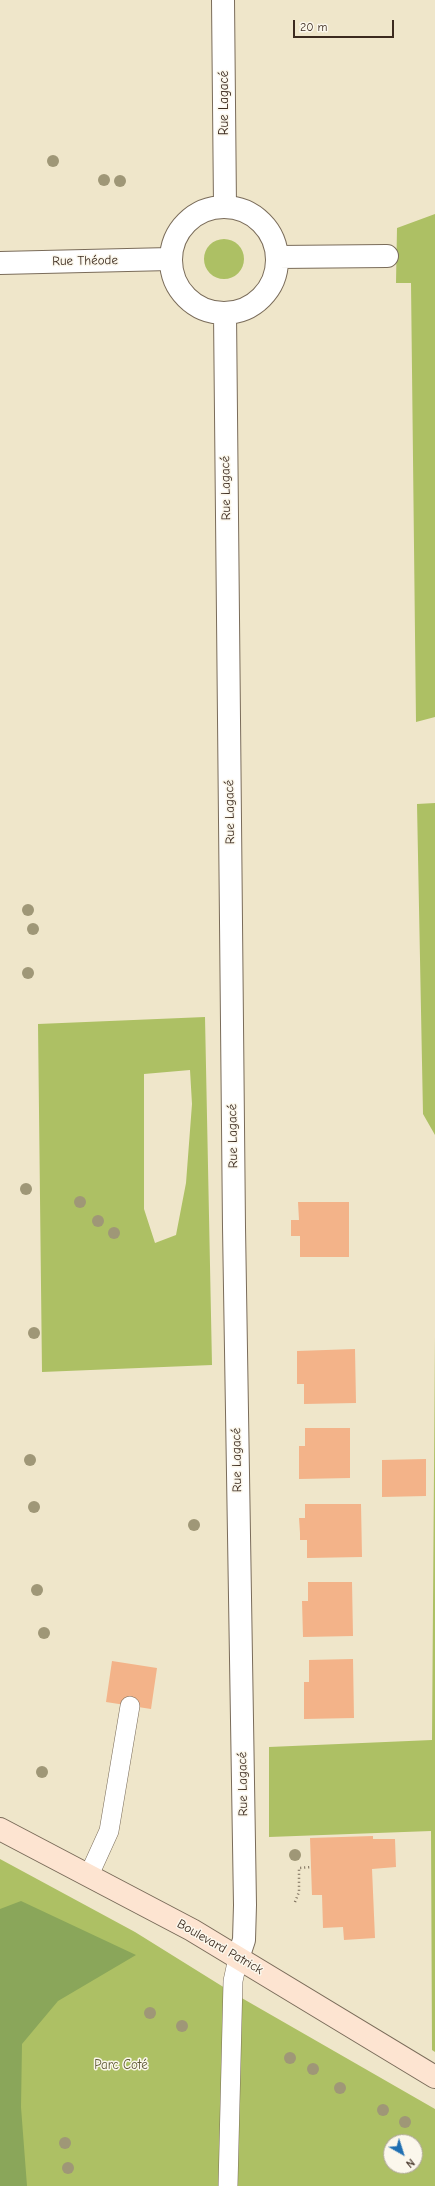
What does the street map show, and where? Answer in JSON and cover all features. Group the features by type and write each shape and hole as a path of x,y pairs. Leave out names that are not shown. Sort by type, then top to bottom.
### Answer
{"street":[{"name":"Rue Lagacé","path":"223,0 225,206"},
{"path":"225,206 232,206 250,212 264,224 274,239 278,257 276,274 268,290 242,311 225,313 208,311 192,303 181,291 173,276 170,260 174,241 183,225 197,213 214,207 225,206"},
{"path":"278,257 387,256"},
{"name":"Rue Théode","path":"0,263 170,260"},
{"name":"Rue Lagacé","path":"225,313 233,1211 245,1905 244,1940 238,1958"},
{"name":"Boulevard Patrick","path":"0,1828 166,1916 435,2077"}],"lane":[{"path":"90,1875 109,1831 130,1706"},
{"path":"228,2186 233,1987 238,1958"}],"path":[{"path":"295,1902 299,1892 299,1868 311,1867"}],"green space":[{"path":"435,214 435,717 416,722 411,283 396,283 397,228"},
{"path":"224,239 232,241 238,245 242,251 244,259 242,267 238,273 232,277 224,279 216,277 210,273 206,267 204,259 206,251 210,245 216,241"},
{"path":"435,803 435,1135 423,1114 417,804"},
{"path":"205,1017 212,1365 42,1372 38,1024","holes":["190,1070 192,1104 186,1183 176,1235 155,1243 144,1209 144,1074"]},
{"path":"435,1336 435,2052 432,2050 431,1831 269,1837 269,1747 432,1740"},
{"name":"Parc Coté","path":"0,1859 135,1932 233,1993 435,2109 435,2186 0,2186"},
{"path":"21,1901 136,1955 58,2001 22,2044 21,2107 27,2186 0,2186 0,1909"}],"building":[{"path":"298,1202 349,1202 349,1257 300,1257 300,1236 291,1236 291,1220 299,1220"},
{"path":"355,1349 356,1403 304,1404 304,1384 297,1384 297,1351"},
{"path":"305,1428 350,1428 350,1478 299,1479 299,1446 305,1446"},
{"path":"426,1459 426,1496 382,1497 382,1460"},
{"path":"305,1504 361,1504 362,1557 307,1558 307,1540 300,1540 299,1518 305,1518"},
{"path":"308,1582 352,1582 353,1636 303,1637 302,1601 308,1601"},
{"path":"353,1659 354,1718 304,1719 304,1682 309,1682 309,1660"},
{"path":"112,1661 157,1668 151,1709 106,1702"},
{"path":"373,1836 373,1839 395,1839 396,1867 372,1869 375,1938 344,1940 343,1927 323,1928 322,1895 312,1895 310,1838"}]}
